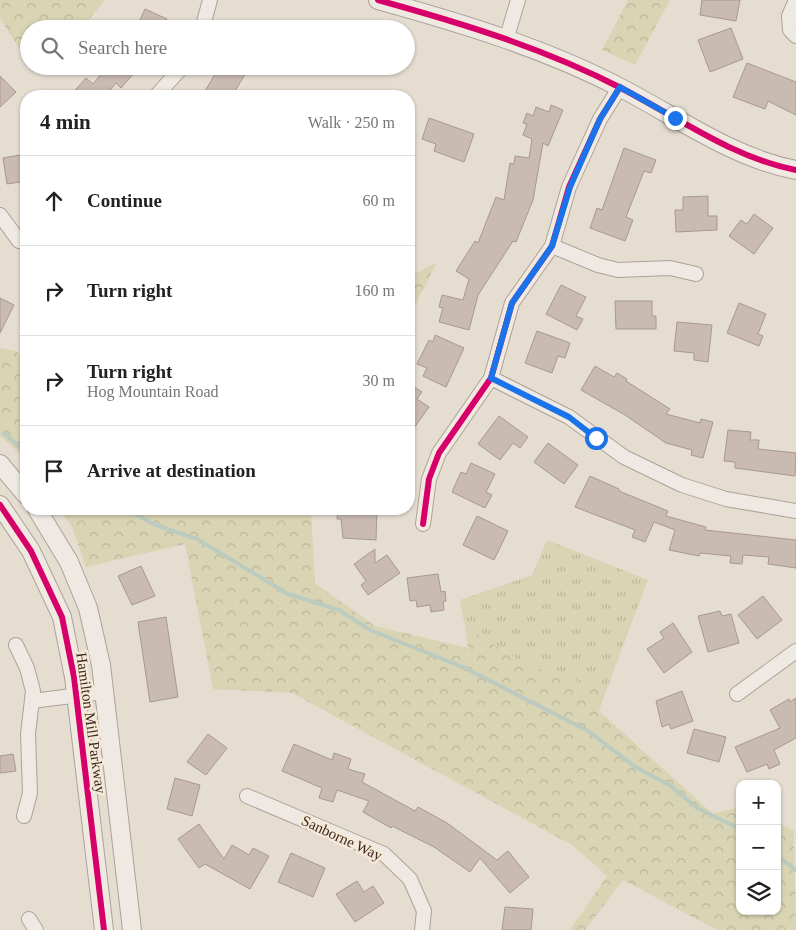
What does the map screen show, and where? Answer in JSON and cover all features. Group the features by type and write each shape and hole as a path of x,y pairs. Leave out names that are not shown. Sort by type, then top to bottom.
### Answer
{"street":[{"path":"204,20 210,0"},
{"path":"378,0 507,37 620,87 726,144 780,167 796,170"},
{"path":"507,37 518,0"},
{"path":"796,0 788,16 790,30 796,36"},
{"path":"161,90 175,75"},
{"path":"424,524 429,479 439,453 491,378 512,303 552,246 570,187 600,119 620,87"},
{"path":"0,215 20,241"},
{"path":"552,246 598,265 618,270 670,268 696,274"},
{"path":"491,378 569,417 624,457 682,485 726,499 796,511"},
{"path":"0,464 20,488"},
{"name":"Hamilton Mill Parkway","path":"0,505 31,551 62,618 76,695 104,930"},
{"name":"Hamilton Mill Parkway","path":"41,515 69,562 88,608 101,666 132,930"},
{"path":"16,644 27,668 33,691 28,734 30,793 24,816"},
{"path":"737,694 796,650"},
{"path":"32,700 104,692"},
{"name":"Sanborne Way","path":"247,796 384,854 410,879 424,911 422,930"}],"green space":[{"path":"0,0 105,0 88,20 20,20 20,50 0,18"},
{"path":"628,0 670,0 635,65 602,50"},
{"path":"437,262 415,305 415,274"},
{"path":"0,348 16,351 20,355 20,455 0,436"},
{"path":"63,515 311,515 315,583 375,626 468,648 465,627 523,663 606,691 599,711 713,814 736,808 736,915 781,915 781,823 794,831 796,930 717,930 623,880 585,930 570,930 607,876 572,845 292,693 213,689 185,544 86,567 72,527"},
{"path":"547,540 648,580 606,691 523,663 465,627 460,600 532,575"}],"building":[{"path":"702,0 740,0 736,21 700,15"},
{"path":"145,9 167,19 167,20 140,20"},
{"path":"731,28 743,59 710,72 698,40"},
{"path":"747,63 796,82 796,115 768,101 765,109 733,97"},
{"path":"100,75 132,75 121,88 116,83 110,90 75,90 86,78 93,84"},
{"path":"215,75 245,75 236,90 206,90"},
{"path":"0,76 16,92 0,107"},
{"path":"551,105 563,110 548,146 543,143 533,200 516,242 513,241 478,295 469,330 439,322 443,308 439,307 442,295 463,300 469,279 456,271 475,241 478,243 496,197 504,200 510,163 514,164 515,156 529,158 532,139 523,135 527,124 523,123 527,113 533,116 536,107 549,112"},
{"path":"429,118 474,134 464,162 434,151 436,144 422,139"},
{"path":"624,148 656,160 651,173 644,171 626,217 633,220 625,241 590,228 597,208 602,210"},
{"path":"20,155 20,182 7,184 3,158"},
{"path":"708,196 708,216 717,216 717,230 676,232 675,210 683,210 683,197"},
{"path":"754,214 773,228 754,254 729,236 741,220 747,224"},
{"path":"561,285 586,297 576,316 583,319 577,330 546,314"},
{"path":"0,298 14,305 0,333"},
{"path":"615,301 652,301 652,316 656,316 656,329 616,329"},
{"path":"739,303 766,314 758,334 763,336 759,346 727,333"},
{"path":"677,322 712,325 708,362 694,360 694,353 674,351"},
{"path":"537,331 570,343 565,358 558,356 552,373 525,363"},
{"path":"435,335 464,348 446,387 423,376 427,368 417,364 429,340 433,342"},
{"path":"595,366 614,377 617,373 627,379 626,381 670,409 666,414 700,423 701,419 713,422 703,458 691,455 692,450 666,443 625,415 581,390"},
{"path":"415,388 422,392 417,399 429,407 415,427"},
{"path":"499,416 528,437 520,448 513,443 500,460 478,444"},
{"path":"728,430 751,432 750,440 759,440 758,449 796,453 795,476 735,468 735,462 724,461"},
{"path":"548,443 578,465 564,484 534,462"},
{"path":"471,463 495,474 486,492 492,495 485,508 452,492 461,472 466,474"},
{"path":"590,476 619,489 619,491 668,511 666,516 706,527 705,530 796,540 796,568 768,564 769,557 743,555 742,564 730,563 731,556 700,553 699,556 669,550 675,530 654,522 645,542 632,537 635,530 575,507"},
{"path":"337,515 377,515 376,540 343,538 341,519 337,519"},
{"path":"477,516 508,531 494,560 463,545"},
{"path":"375,549 375,563 387,555 400,573 368,595 361,585 366,581 354,564"},
{"path":"141,566 155,596 132,605 118,576"},
{"path":"438,574 441,592 445,591 446,601 443,602 444,610 431,612 430,605 417,607 416,600 410,601 407,578"},
{"path":"763,596 782,620 757,639 738,615"},
{"path":"720,611 722,616 731,614 739,643 708,652 698,616"},
{"path":"166,617 178,697 150,702 138,622"},
{"path":"673,623 692,652 664,673 647,649 664,638 660,632"},
{"path":"682,691 693,721 671,729 669,724 662,727 656,701"},
{"path":"796,698 796,738 774,750 780,764 769,769 767,764 747,772 735,747 780,728 770,710 789,699 790,702"},
{"path":"694,729 726,737 719,762 687,753"},
{"path":"208,734 227,748 206,775 187,762"},
{"path":"294,744 332,760 334,753 351,759 348,769 365,774 362,782 415,811 418,807 447,823 497,860 508,851 529,877 510,893 480,858 470,872 434,847 392,826 391,828 363,812 369,801 337,790 333,802 319,798 322,788 282,771"},
{"path":"13,754 16,771 0,773 0,756"},
{"path":"175,778 200,785 192,816 167,809"},
{"path":"199,824 224,859 232,845 249,855 253,848 269,856 250,889 205,864 199,868 178,839"},
{"path":"291,853 325,868 313,897 278,882"},
{"path":"357,881 364,892 373,886 384,903 355,922 336,894"},
{"path":"505,907 533,909 531,930 502,930"}],"waterway":[{"path":"4,433 20,448"},
{"path":"137,515 153,524 197,539 288,594 339,610 370,630 465,668 588,731 634,766 671,786 697,808 736,827"},
{"path":"781,859 796,870"}],"cycle path":[{"path":"378,0 471,27 562,61 621,88 728,146 750,156 796,170"},
{"path":"423,524 429,479 439,453 491,378 512,303 552,246 569,187 600,119 620,87"},
{"path":"0,505 31,551 62,617 74,677 104,930"}],"route":[{"path":"596,438 569,417 491,378 512,303 552,246 570,187 600,119 620,87 675,118"}]}
